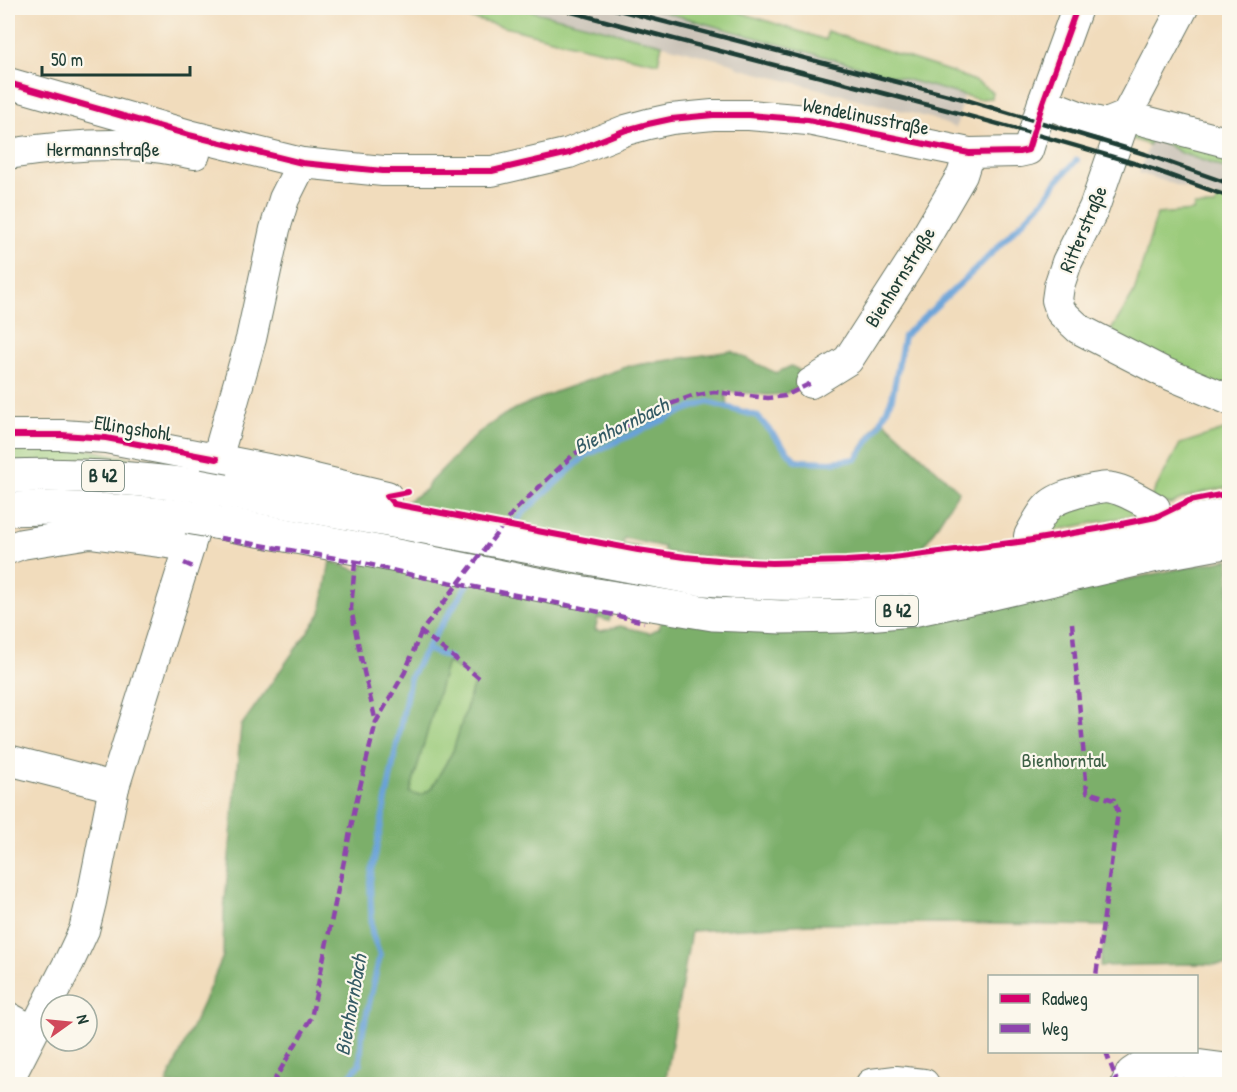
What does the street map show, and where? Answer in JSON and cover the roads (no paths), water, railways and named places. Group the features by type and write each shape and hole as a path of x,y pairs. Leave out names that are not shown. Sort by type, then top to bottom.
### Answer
{"highway":[{"name":"B 42","path":"8,476 44,474 115,476 390,509 632,567 707,580 742,583 806,584 905,578 961,570 1020,548 1230,515"},
{"path":"1155,508 1184,523"},
{"name":"B 42","path":"8,509 133,512 198,529 372,551 566,590 713,614 781,617 844,616 912,610 1170,552 1230,541"}],"street":[{"name":"Wendelinusstraße","path":"302,163 383,171 492,171 569,153 626,130 671,119 736,114 808,120 969,153 1019,152 1028,150 1077,8"},
{"name":"Ritterstraße","path":"1183,8 1126,116 1094,208 1066,262 1057,300 1061,312 1079,329 1163,372 1230,400"},
{"path":"8,83 189,135 302,163 284,199 251,339 198,529 114,787 84,930 69,962 20,1024 8,1081"},
{"path":"1043,102 1086,119 1106,124 1126,116 1230,143"},
{"name":"Hermannstraße","path":"8,154 76,146 131,146 214,157 231,154 242,148"},
{"name":"Bienhornstraße","path":"811,383 848,360 910,264 962,175 969,153"},
{"name":"Ellingshohl","path":"8,435 106,438 217,459 294,474 390,509"},
{"path":"1020,548 1044,509 1065,496 1096,488 1112,488 1155,508"},
{"path":"8,549 22,544 90,533 198,529"},
{"path":"8,760 114,787"},
{"path":"1126,1084 1131,1073 1146,1063 1161,1060 1230,1069"},
{"path":"871,1084 902,1081 924,1084"}],"waterway":[{"name":"Bienhornbach","path":"507,532 525,511 585,456 685,410 708,402 757,416 796,461 831,462 856,459 880,424 892,398 904,336 978,267 1043,201 1058,180 1077,160"},
{"name":"Bienhornbach","path":"344,1084 360,1063 362,1035 380,955 372,933 370,881 410,678 470,581"},
{"path":"426,649 450,658"}],"railway":[{"path":"557,8 1067,143 1140,165 1230,197"},
{"path":"611,8 963,99 1145,154 1230,184"}],"park label":[{"name":"Bienhorntal","path":"1064,760"}]}
